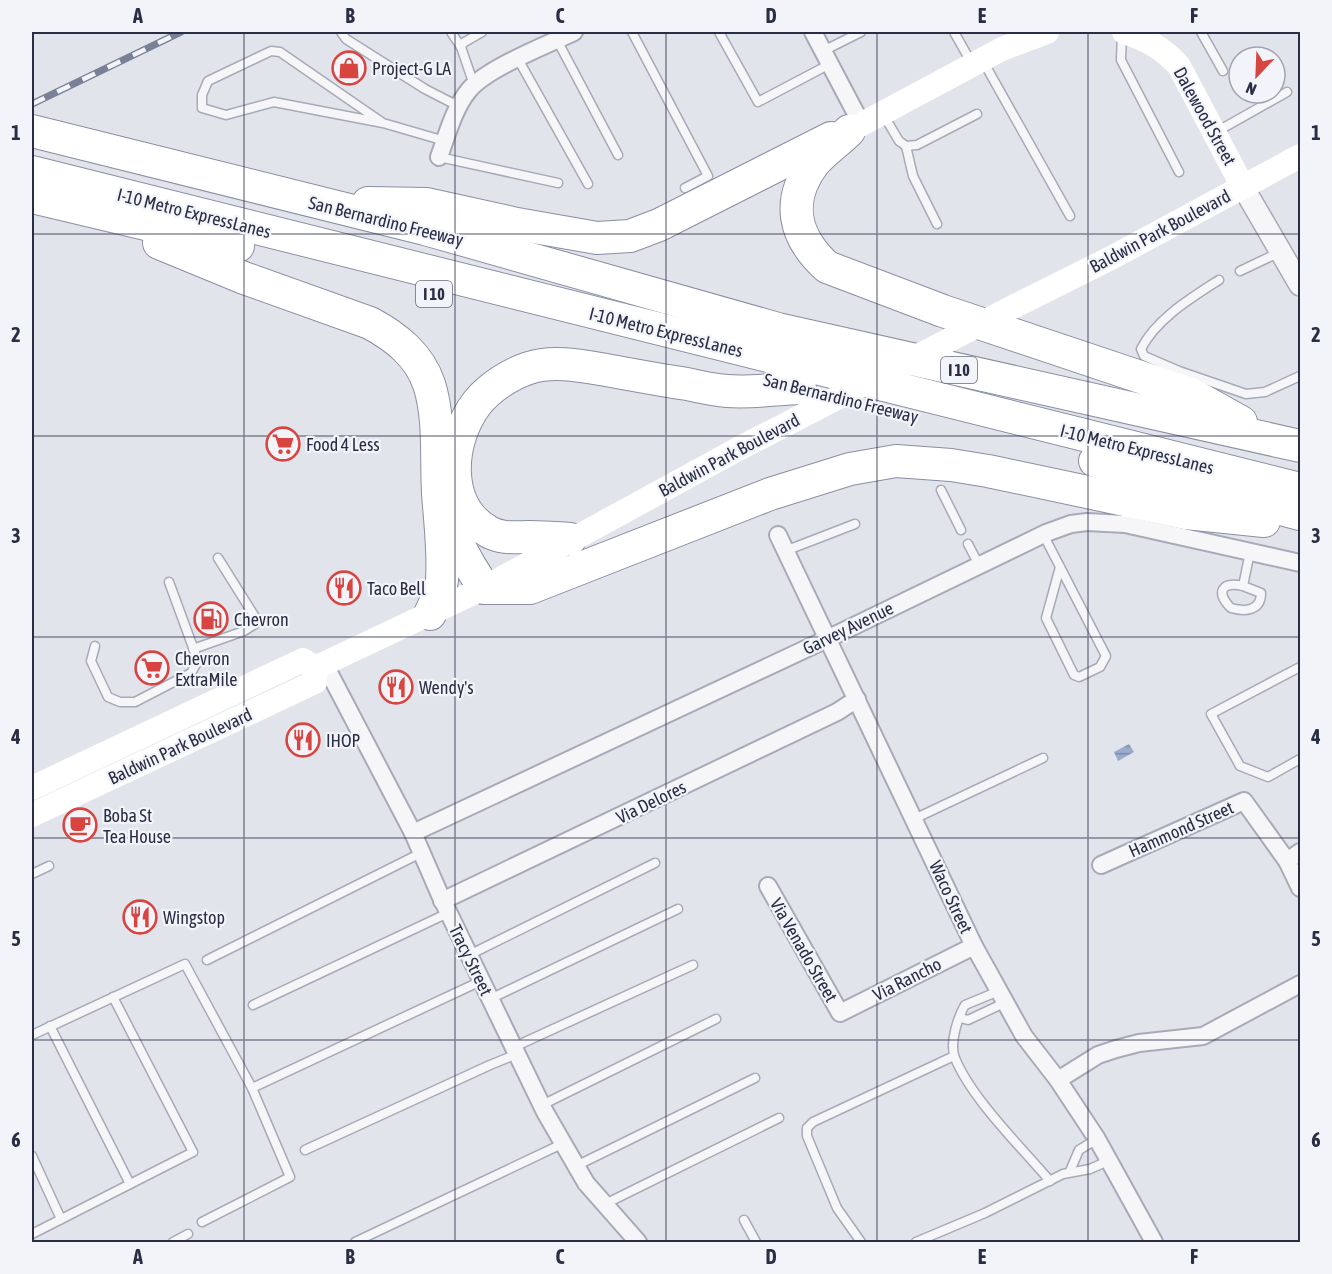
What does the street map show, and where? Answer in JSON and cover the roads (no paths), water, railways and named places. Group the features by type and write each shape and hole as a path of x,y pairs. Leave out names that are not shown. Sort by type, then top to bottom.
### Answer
{"highway":[{"path":"311,202 427,204 572,235 597,238 630,236 659,225 824,141 865,123"},
{"path":"865,123 815,162 802,183 796,217 803,240 827,267 943,311 1191,394 1268,438"},
{"name":"San Bernardino Freeway","path":"32,130 425,229 778,329 1300,446"},
{"name":"I-10 Metro ExpressLanes","path":"32,154 373,237 425,229"},
{"name":"I-10 Metro ExpressLanes","path":"32,172 1300,489"},
{"name":"San Bernardino Freeway","path":"32,197 317,265 1300,514"},
{"path":"66,206 244,278 350,315 387,332 404,345 418,363 429,383 436,426 442,581 440,593 430,614"},
{"path":"570,539 513,538 489,532 467,511 456,488 454,467 458,440 466,420 478,402 509,376 549,364 581,366 728,391 800,388"},
{"path":"1140,410 1196,445 1300,471"},
{"path":"440,511 484,588 530,588 770,494 850,469 896,461 951,465 988,471 1186,513 1300,524"}],"main road":[{"path":"865,123 1021,41 1047,32"},
{"name":"Dalewood Street","path":"1123,32 1154,43 1179,66 1216,132 1243,187"},
{"name":"Baldwin Park Boulevard","path":"32,788 303,660 320,666 484,588 740,448 1111,258 1300,156"},
{"name":"Baldwin Park Boulevard","path":"32,815 315,682 320,666"},
{"path":"32,807 92,759"}],"street":[{"path":"813,32 865,123"},
{"path":"442,149 458,106 474,85 489,73 567,34"},
{"name":"Dalewood Street","path":"1243,187 1300,285"},
{"name":"Garvey Avenue","path":"413,833 826,639 1043,534 1071,524 1105,522 1125,524 1300,563"},
{"name":"Waco Street","path":"778,535 826,639 858,699 974,945 1001,997 1024,1036 1058,1080 1097,1138 1154,1242"},
{"name":"Tracy Street","path":"320,666 413,833 445,907 542,1105 586,1183 638,1242"},
{"name":"Via Delores","path":"445,907 858,699"},
{"name":"Hammond Street","path":"1101,865 1244,801 1294,857"},
{"path":"1294,857 1300,888"},
{"name":"Via Venado Street","path":"768,886 840,1013"},
{"name":"Via Rancho","path":"840,1013 974,945"},
{"path":"1058,1080 1098,1055 1116,1049 1139,1043 1203,1036 1300,984"}],"lane":[{"path":"341,32 356,46 425,89 458,106"},
{"path":"451,32 461,47 474,85"},
{"path":"461,47 463,43 482,32"},
{"path":"632,32 708,176 685,188"},
{"path":"719,32 758,102 826,58 861,32"},
{"path":"954,32 978,63 1070,216"},
{"path":"1123,32 1121,60 1179,172"},
{"path":"1201,32 1223,71"},
{"path":"567,34 618,156"},
{"path":"383,123 274,102 226,115 202,108 202,94 208,81 271,51 280,52 383,123 442,149 558,183"},
{"path":"518,59 588,184"},
{"path":"1216,132 1264,105"},
{"path":"906,147 917,146 977,114"},
{"path":"865,123 906,147 913,176 937,224"},
{"path":"1240,271 1281,252"},
{"path":"1219,280 1192,297 1148,334 1141,349 1144,356 1179,372 1246,394 1265,392 1300,376"},
{"path":"941,490 961,530"},
{"path":"785,551 855,524"},
{"path":"1043,534 1106,656 1100,667 1079,677 1074,675 1046,618 1060,567"},
{"path":"968,544 979,565"},
{"path":"1243,586 1250,552"},
{"path":"193,649 244,631 255,624 255,617 218,558"},
{"path":"95,646 92,661 108,697 120,702 135,702 191,673 198,661 169,582"},
{"path":"1231,583 1243,586 1262,593 1260,602 1255,608 1247,611 1231,608 1222,597 1224,586 1231,583"},
{"path":"1300,667 1211,714 1240,765 1268,777 1300,759"},
{"path":"914,819 1044,758"},
{"path":"207,960 422,853"},
{"path":"469,955 655,863"},
{"path":"32,874 49,866"},
{"path":"253,1005 445,907"},
{"path":"490,999 678,909"},
{"path":"32,1035 184,964 252,1088 290,1177 201,1222"},
{"path":"305,1150 490,1065 693,965"},
{"path":"252,1088 482,981"},
{"path":"32,1234 193,1152 113,997"},
{"path":"960,1018 968,1020 1001,997"},
{"path":"1001,997 965,1005 954,1032 954,1056 970,1086 1050,1181"},
{"path":"542,1105 716,1019"},
{"path":"50,1026 130,1184"},
{"path":"861,1242 837,1208 807,1136 807,1128 813,1122 954,1056"},
{"path":"576,1166 754,1078"},
{"path":"605,1204 779,1118"},
{"path":"1071,1172 1079,1150 1097,1138"},
{"path":"355,1242 564,1143"},
{"path":"32,1156 61,1219"},
{"path":"916,1242 985,1214 1071,1172 1090,1169 1108,1161"},
{"path":"744,1220 756,1242"},
{"path":"173,1242 189,1234"}],"water":[{"path":"1129,744 1134,752 1118,761 1114,752"}],"railway":[{"path":"32,104 181,32"}],"place":[{"name":"Project-G LA","path":"349,68"},
{"name":"Food 4 Less","path":"283,444"},
{"name":"Taco Bell","path":"344,588"},
{"name":"Chevron","path":"211,619"},
{"name":"Chevron ExtraMile","path":"152,668"},
{"name":"Wendy's","path":"396,687"},
{"name":"IHOP","path":"303,740"},
{"name":"Boba St Tea House","path":"80,825"},
{"name":"Wingstop","path":"140,917"}]}
